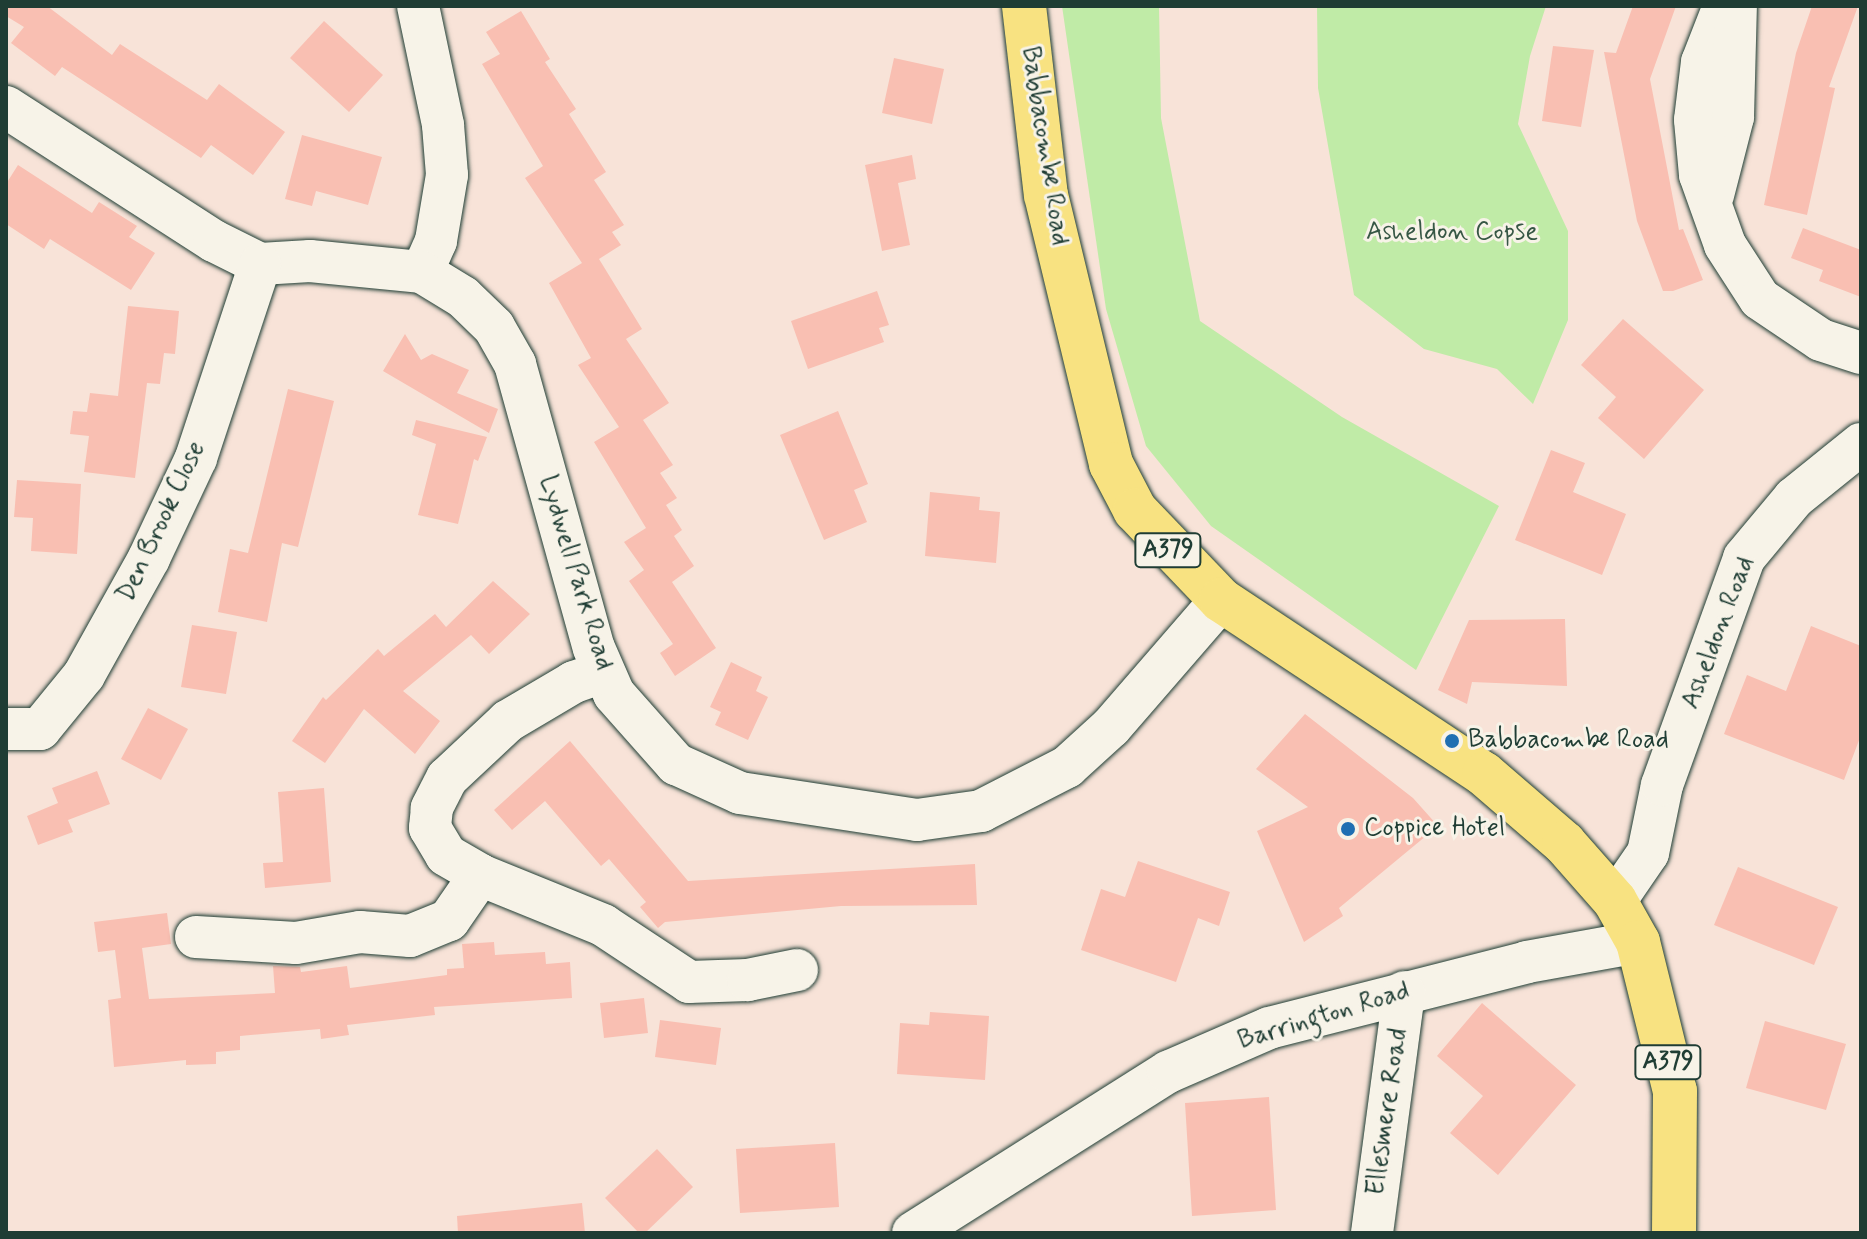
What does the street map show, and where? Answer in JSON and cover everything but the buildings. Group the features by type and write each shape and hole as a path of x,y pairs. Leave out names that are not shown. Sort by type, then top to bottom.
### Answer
{"main road":[{"name":"Babbacombe Road","path":"1024,6 1046,195 1111,464 1135,510 1221,600 1484,774 1564,843 1615,901 1638,942 1675,1091 1674,1233"}],"street":[{"path":"418,6 443,125 447,175 436,241 422,272"},
{"path":"1724,6 1714,118 1700,175 1725,245 1760,299 1821,340 1861,353"},
{"path":"1720,61 1736,6"},
{"name":"Lydwell Park Road","path":"6,107 214,241 260,264 310,261 422,272 463,297 494,327 515,364 603,672 639,728 676,764 740,793 917,820 981,811 1067,767 1111,727 1221,600"},
{"name":"Den Brook Close","path":"6,729 40,729 84,675 142,571 196,458 260,264"},
{"name":"Asheldon Road","path":"1615,901 1648,853 1662,785 1744,558 1794,498 1861,444"},
{"path":"603,672 574,682 508,721 447,778 432,808 430,828 446,855 480,875 603,925 689,982 748,980 797,970"},
{"path":"196,937 296,943 360,932 410,936 449,920 480,875"},
{"name":"Barrington Road","path":"913,1233 1168,1072 1269,1028 1404,992 1638,942"},
{"name":"Ellesmere Road","path":"1372,1233 1404,992"}],"green space":[{"path":"1062,6 1159,6 1161,118 1200,321 1342,417 1499,506 1416,670 1211,526 1146,446 1106,309"},
{"name":"Asheldon Copse","path":"1317,6 1546,6 1530,56 1518,124 1568,231 1568,320 1533,404 1497,369 1424,349 1354,295 1318,88"}],"place":[{"name":"Babbacombe Road","path":"1452,741"},
{"name":"Coppice Hotel","path":"1348,829"}]}
